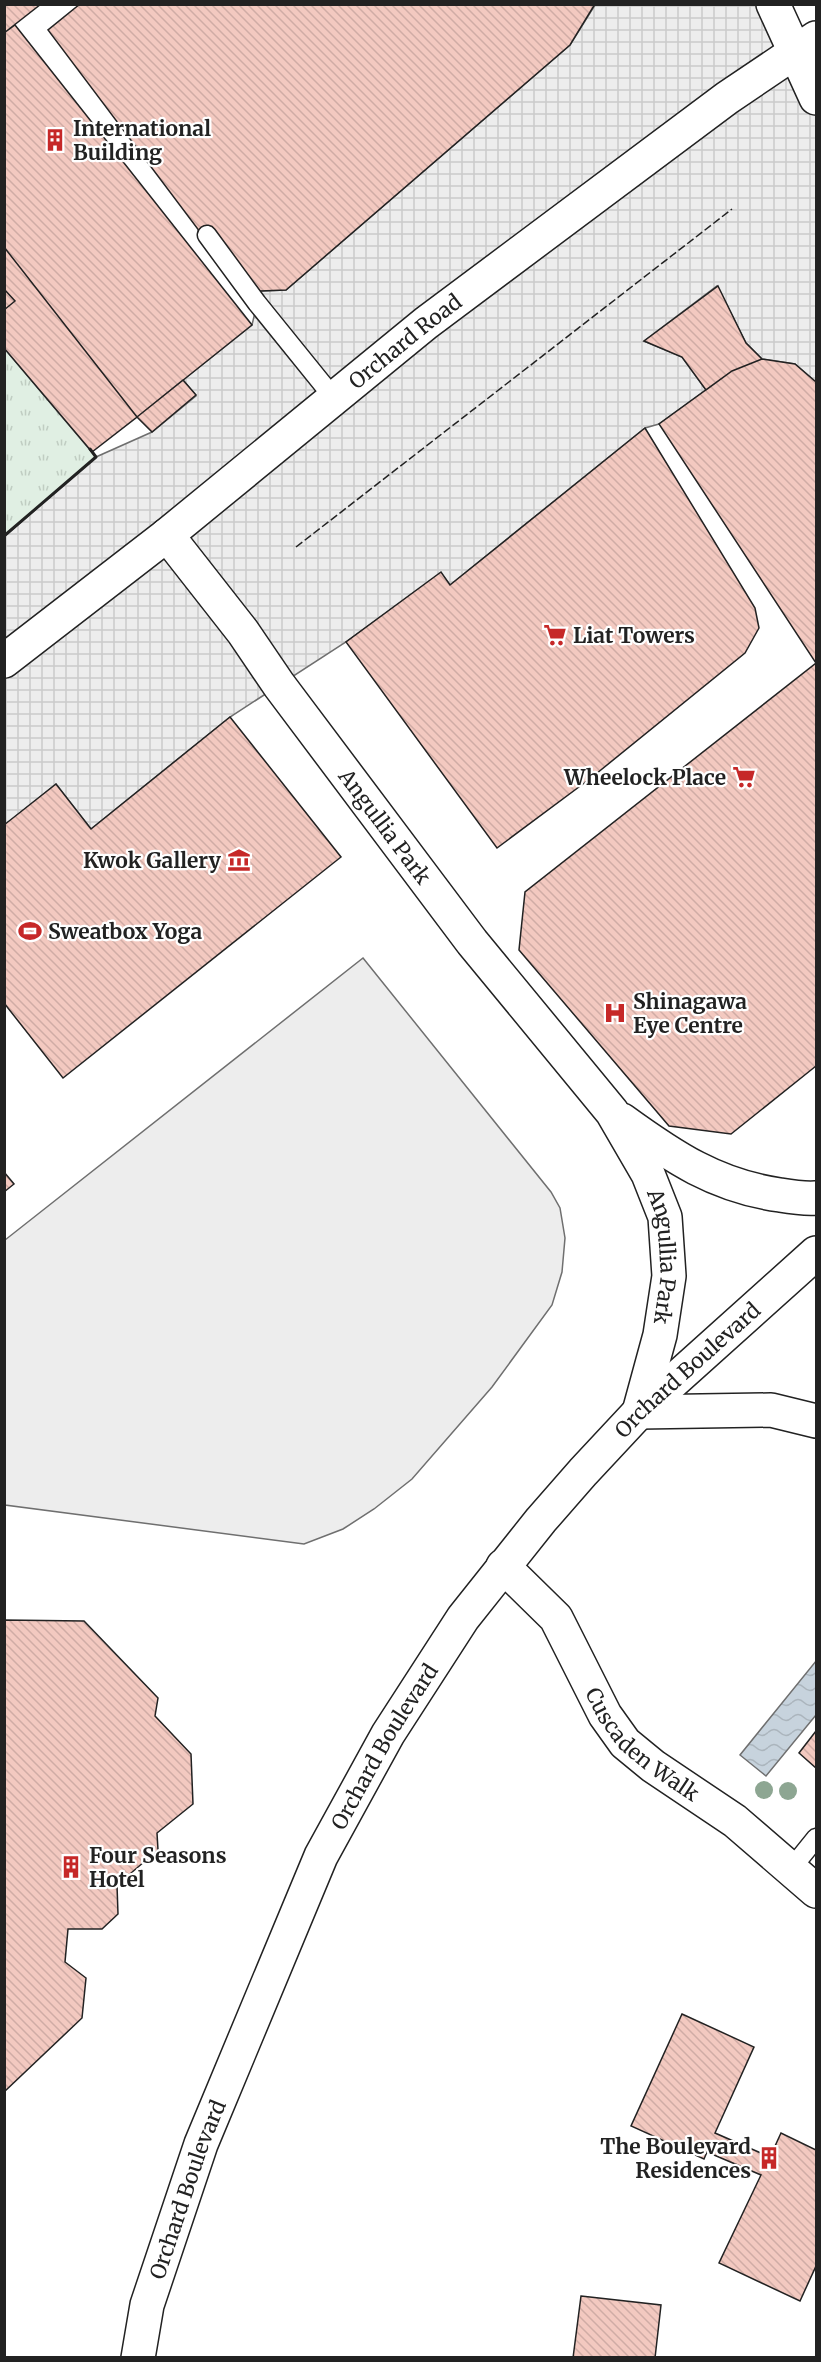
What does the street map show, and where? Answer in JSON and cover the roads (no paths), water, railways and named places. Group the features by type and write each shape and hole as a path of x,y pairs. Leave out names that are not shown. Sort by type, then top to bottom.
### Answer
{"main road":[{"path":"773,4 806,45 816,98"},
{"name":"Orchard Road","path":"4,661 166,535 426,323 727,98 806,45"},
{"name":"Angullia Park","path":"166,535 243,632 279,685 472,942 612,1112 648,1174 664,1217 669,1276 660,1335 639,1412"},
{"name":"Angullia Park","path":"612,1112 672,1156 711,1177 757,1192 807,1199 816,1198"},
{"name":"Orchard Boulevard","path":"138,2358 147,2305 201,2145 321,1856 388,1734 463,1618 503,1566 583,1472 639,1412 816,1253"},
{"path":"639,1412 771,1410 816,1421"},
{"name":"Cuscaden Walk","path":"503,1566 556,1618 605,1715 625,1743 653,1766 735,1821 816,1891"}],"lane":[{"path":"207,235 257,303 333,398"},
{"path":"791,1869 816,1838"}],"water":[{"path":"816,1661 816,1715 766,1776 740,1755"}],"place":[{"name":"International Building","path":"55,140"},
{"name":"Liat Towers","path":"555,635"},
{"name":"Wheelock Place","path":"744,777"},
{"name":"Kwok Gallery","path":"239,860"},
{"name":"Sweatbox Yoga","path":"30,931"},
{"name":"Shinagawa Eye Centre","path":"615,1013"},
{"name":"Four Seasons Hotel","path":"71,1867"},
{"name":"The Boulevard Residences","path":"769,2158"}]}
